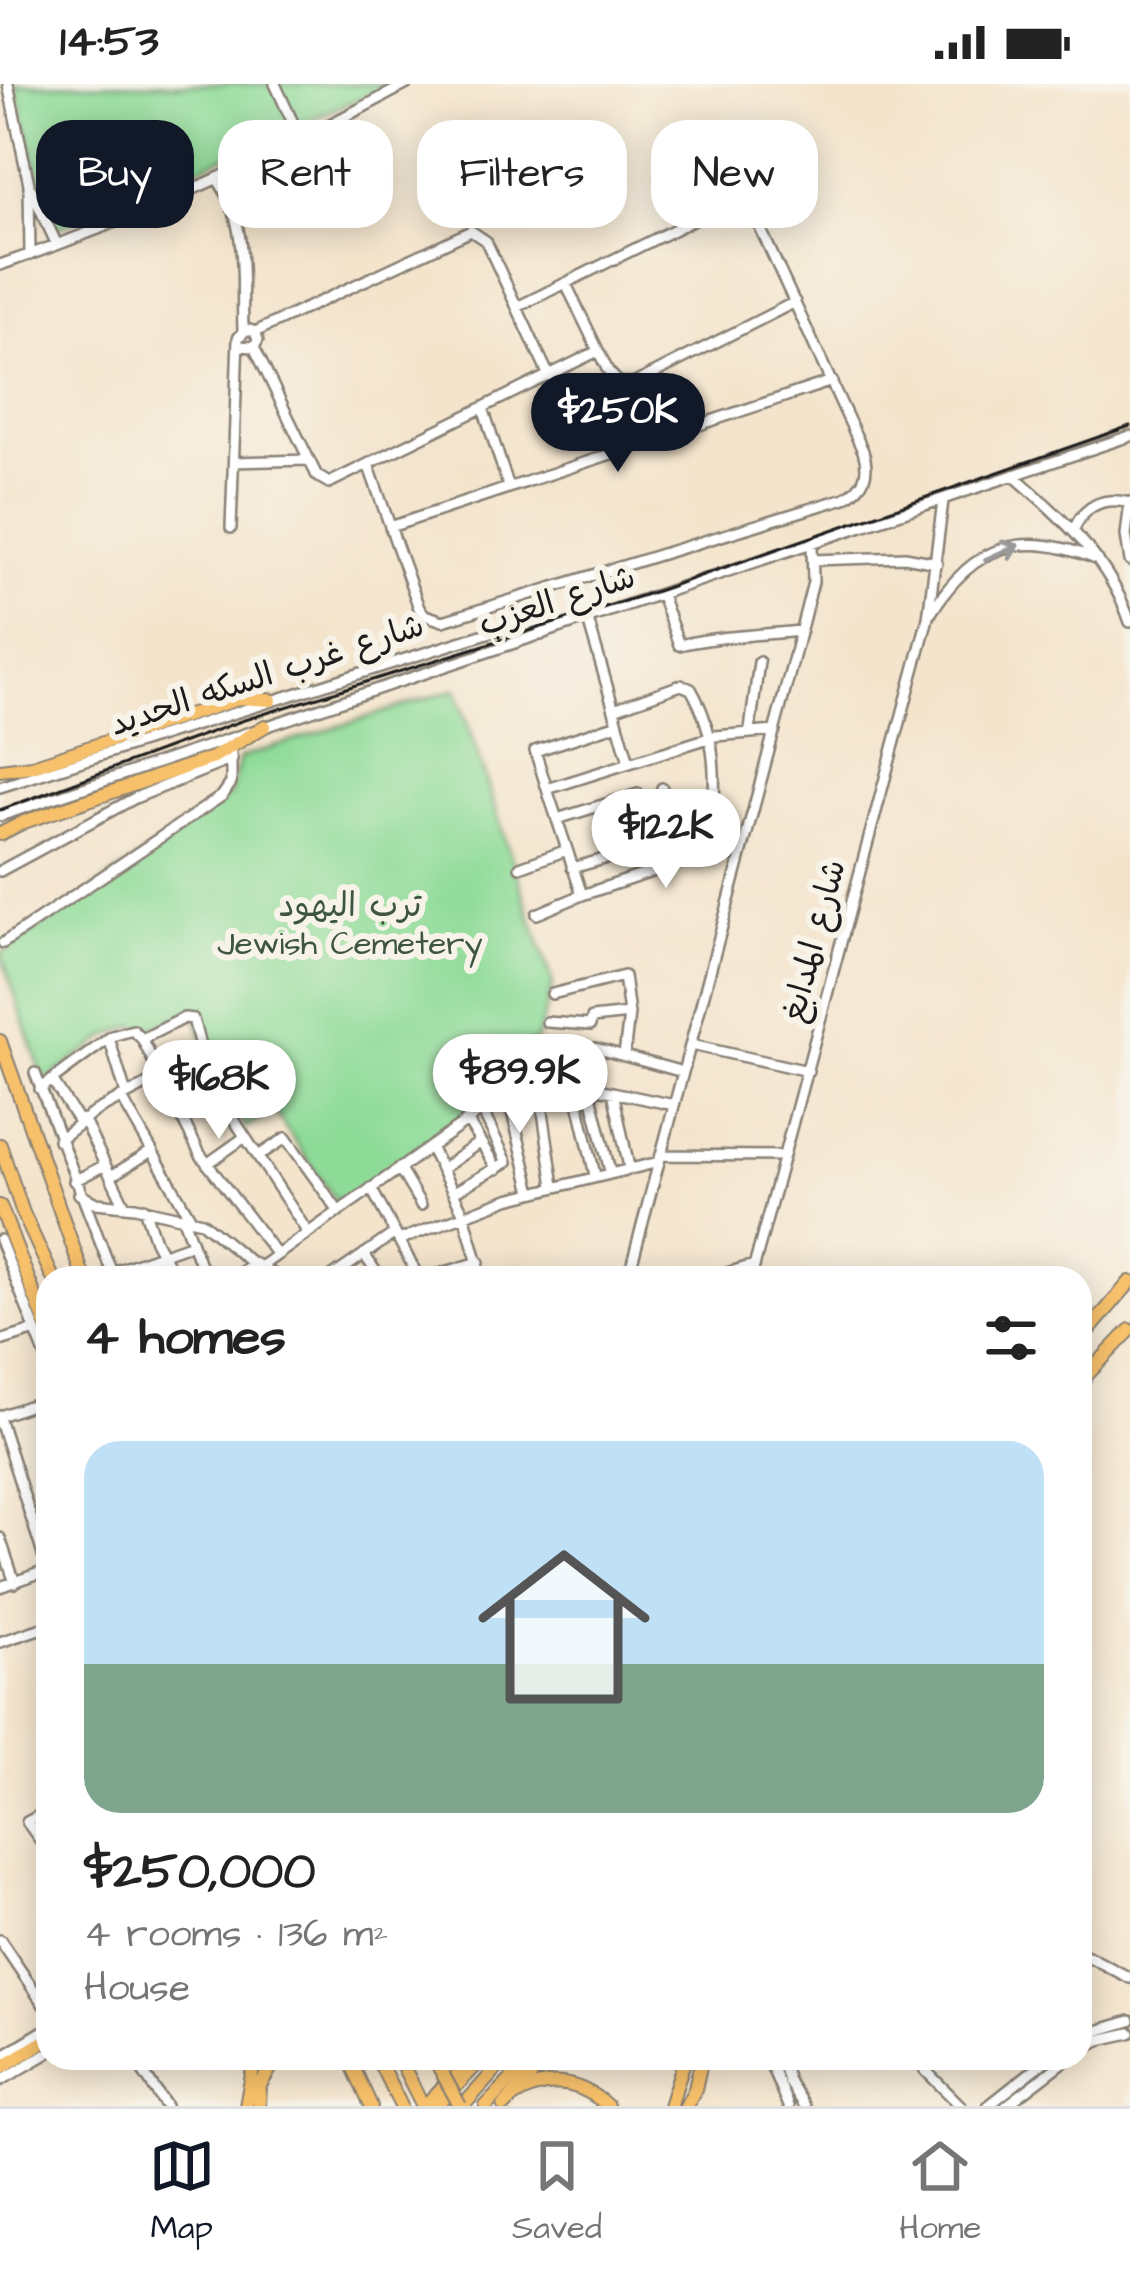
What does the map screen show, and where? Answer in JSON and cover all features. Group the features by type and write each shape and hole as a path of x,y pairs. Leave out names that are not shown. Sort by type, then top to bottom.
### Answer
{"highway":[{"path":"0,770 32,766 241,698 272,700"},
{"path":"0,835 24,822 231,749 265,726"},
{"path":"0,1041 82,1266"},
{"path":"0,1145 40,1266"},
{"path":"0,1206 36,1312"},
{"path":"23,1213 47,1266"},
{"path":"1092,1327 1130,1282"},
{"path":"1092,1370 1130,1330"},
{"path":"0,2068 36,2046"},
{"path":"246,2106 253,2070"},
{"path":"260,2106 260,2085 269,2070"},
{"path":"355,2070 371,2106"},
{"path":"383,2070 401,2106"},
{"path":"405,2070 424,2106 458,2070"},
{"path":"441,2070 462,2106 495,2070"},
{"path":"437,2106 472,2070"},
{"path":"486,2106 520,2070"},
{"path":"508,2102 536,2070"},
{"path":"670,2106 681,2070"},
{"path":"686,2106 699,2070"},
{"path":"508,2102 535,2085 561,2083 587,2090 607,2106"}],"street":[{"path":"8,84 29,184 30,255"},
{"path":"274,84 291,120"},
{"path":"338,120 406,84"},
{"path":"0,265 218,180"},
{"path":"29,184 57,245"},
{"path":"368,464 419,608 442,621 845,498 866,478 867,464 832,382 756,219 742,205 732,203 517,308"},
{"path":"240,228 249,331 258,340 254,347"},
{"path":"231,528 238,338 249,331 471,231 486,241 549,376"},
{"path":"566,284 612,377 633,384 795,302"},
{"path":"240,346 254,347"},
{"path":"254,347 317,476 328,483 598,352"},
{"path":"390,526 832,382"},
{"path":"483,408 509,488"},
{"name":"شارع العزب","path":"265,726 1130,436"},
{"path":"235,462 309,460"},
{"path":"1013,475 1074,529 1098,560 1130,622"},
{"name":"شارع المدابغ","path":"754,1265 928,618 944,501"},
{"path":"1074,529 1096,504 1130,502 1126,536 1130,562"},
{"name":"شارع المدابغ","path":"928,618 957,580 1004,547 1048,543 1098,560"},
{"path":"631,1266 813,582 812,544"},
{"path":"812,560 905,557 937,563"},
{"path":"661,595 679,645 719,636 736,640 800,631"},
{"name":"شارع غرب السكه الحديد","path":"0,787 530,620 538,624 541,635"},
{"path":"587,620 629,762"},
{"path":"750,730 758,662"},
{"path":"614,709 686,686 706,714 717,778 712,851"},
{"path":"582,896 535,751 618,724"},
{"path":"547,789 709,738 750,730 775,731"},
{"path":"0,816 231,749"},
{"path":"0,871 231,749"},
{"path":"3,943 222,796 231,783 231,749"},
{"path":"662,788 682,862"},
{"path":"557,819 638,794 645,801 654,845 572,868"},
{"path":"537,914 712,851 743,848"},
{"path":"520,867 567,850"},
{"path":"552,994 623,975 628,1014 624,1056"},
{"path":"547,1022 590,1025 592,1018 628,1014"},
{"path":"142,1039 190,1017 209,1076 308,1233"},
{"path":"40,1089 109,1038 133,1030 207,1164 277,1255"},
{"path":"109,1038 123,1096 186,1217 201,1266"},
{"path":"691,1045 808,1071"},
{"path":"595,1048 683,1072"},
{"path":"547,1067 565,1060 568,1071 580,1069 596,1175"},
{"path":"35,1073 109,1266"},
{"path":"58,1140 81,1121 159,1078"},
{"path":"52,1080 81,1121 125,1206"},
{"path":"269,1266 277,1255 525,1083 581,1085 674,1105"},
{"path":"538,1085 554,1186"},
{"path":"581,1085 610,1172"},
{"path":"507,1092 532,1192"},
{"path":"614,1092 629,1167"},
{"path":"482,1110 501,1166"},
{"path":"467,1120 501,1166"},
{"path":"207,1164 245,1137"},
{"path":"258,1156 286,1138 338,1212"},
{"path":"442,1169 480,1142"},
{"path":"430,1147 464,1214 479,1266"},
{"path":"111,1176 152,1151"},
{"path":"348,1266 397,1236 532,1192 660,1158 784,1156"},
{"path":"74,1181 105,1165"},
{"path":"454,1192 501,1166"},
{"path":"400,1168 422,1205"},
{"path":"371,1188 415,1266"},
{"path":"80,1194 96,1203 144,1208 209,1226 258,1266"},
{"path":"144,1208 169,1266"},
{"path":"0,1240 36,1317"},
{"path":"136,1266 193,1244"},
{"path":"364,1254 372,1266"},
{"path":"464,1266 478,1262"},
{"path":"0,1341 36,1332"},
{"path":"36,1404 0,1419 36,1532"},
{"path":"0,1538 15,1583"},
{"path":"0,1587 36,1575"},
{"path":"0,1642 36,1630"},
{"path":"0,1940 36,1994"},
{"path":"1092,1958 1130,1978"},
{"path":"1092,2032 1130,2020"},
{"path":"1092,2044 1130,2033"},
{"path":"0,2057 36,2035"},
{"path":"0,2081 36,2060"},
{"path":"142,2070 166,2106"},
{"path":"773,2070 788,2106"},
{"path":"785,2070 804,2106"},
{"path":"929,2070 962,2106"},
{"path":"988,2106 1034,2070"},
{"path":"1006,2106 1053,2070"}],"green space":[{"path":"16,84 393,84 309,120 218,120 218,159 194,170 194,120 36,120 36,166"},
{"name":"ترب اليهود Jewish Cemetery","path":"456,689 553,984 537,1039 499,1065 511,1084 339,1205 273,1110 246,1128 209,1064 195,1009 143,1033 136,1025 108,1036 44,1081 1,954 230,795 240,758"}],"railway":[{"path":"0,810 241,721 660,590 1130,426"}]}
